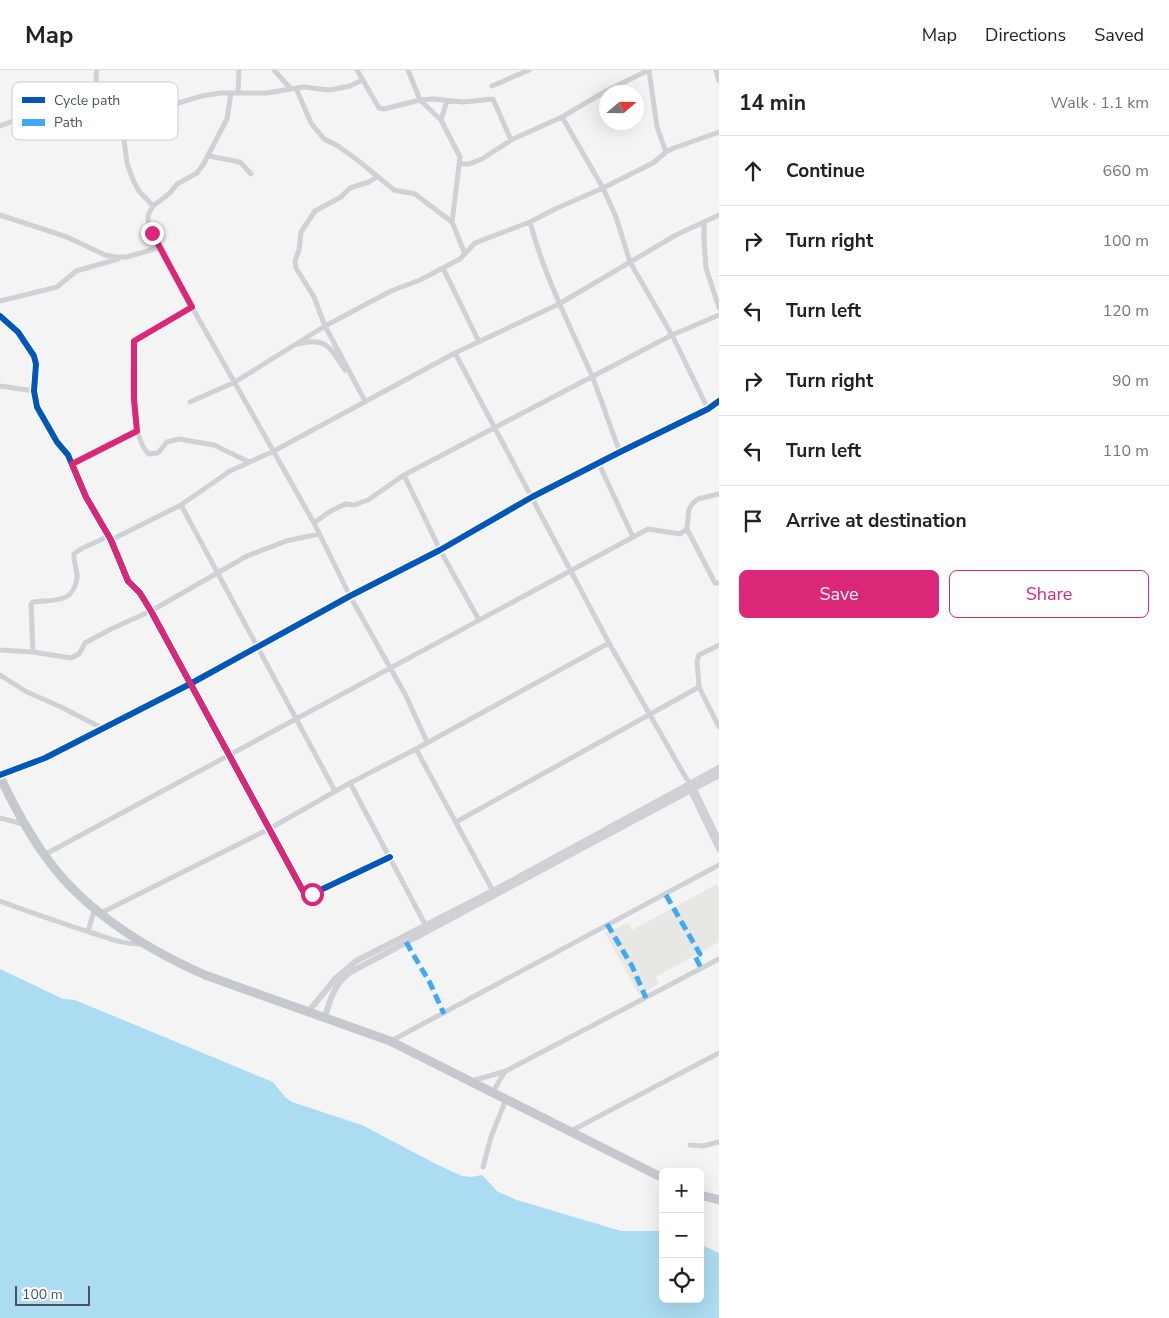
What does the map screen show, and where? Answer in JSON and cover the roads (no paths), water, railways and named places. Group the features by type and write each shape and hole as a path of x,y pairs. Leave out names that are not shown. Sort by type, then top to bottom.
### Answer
{"highway":[{"path":"0,776 23,824 64,880 98,911 143,944 181,965 205,975 390,1041 659,1176"},
{"path":"704,1196 719,1200"}],"street":[{"path":"238,93 239,70"},
{"path":"274,70 293,88 311,123 324,139 338,146 360,162 394,190 415,194 452,222"},
{"path":"357,70 380,109 420,100 463,102 493,100 511,140"},
{"path":"408,70 420,100 441,120 458,153 459,164 452,222 465,254"},
{"path":"492,86 528,70"},
{"path":"459,164 469,164 482,159 511,140 562,117 606,91 648,70 657,127 666,152"},
{"path":"716,70 719,81"},
{"path":"178,102 202,96 231,93 267,93 293,88 340,89 362,80"},
{"path":"231,93 227,119 209,156 197,173 177,184 170,193 153,206 148,214 148,220 152,233 192,307 314,523 350,596 390,667 427,742"},
{"path":"441,120 447,101"},
{"path":"562,117 603,188 616,217 630,262 672,335 708,409"},
{"path":"0,126 12,121"},
{"path":"190,402 235,382 325,326 391,291 420,280 460,259 475,243 530,222 603,188 653,163 666,152 719,132"},
{"path":"124,140 127,163 133,180 139,191 153,206"},
{"path":"209,156 240,162 251,174"},
{"path":"365,401 325,326 314,297 296,268 295,262 299,250 301,232 317,210 340,197 350,188 369,182 377,177"},
{"path":"33,652 31,604 33,602 67,598 74,588 77,578 74,554 82,548 100,542 181,505 230,471 274,451 455,353 559,304 630,262 719,215"},
{"path":"0,216 67,237 106,254 123,257"},
{"path":"530,222 534,238 559,304 592,377 620,452"},
{"path":"704,222 706,268 719,308"},
{"path":"0,301 56,287 76,271 161,247"},
{"path":"443,268 479,342"},
{"path":"192,307 134,341 134,399 137,431 143,446 149,454 158,453 168,442 179,439 214,446 249,462"},
{"path":"314,523 329,512 345,504 354,505 368,500 404,475 494,427 672,335 719,315"},
{"path":"0,316 18,332 34,356 36,364 34,391 37,407 72,464 86,497 110,537 128,581 140,593 151,611 303,891 312,894 390,857"},
{"path":"288,348 312,341 321,342 328,346 354,380"},
{"path":"455,353 609,643 651,715 719,840"},
{"path":"0,386 34,391"},
{"path":"0,776 45,758 190,684 350,596 440,550 532,497 708,409 719,401"},
{"path":"72,464 137,431"},
{"path":"599,464 634,537"},
{"path":"404,475 440,550 479,620"},
{"path":"719,494 698,499 692,503 689,508 687,529 714,581 719,583"},
{"path":"181,505 335,791"},
{"path":"44,855 648,529 680,534 687,529"},
{"path":"0,650 33,652 72,658 79,654 85,643 151,611 247,556 286,541 319,534"},
{"path":"88,932 98,911 269,828 350,782 416,749 609,643"},
{"path":"719,645 699,655 697,660 699,688 719,727"},
{"path":"0,675 27,692 102,728"},
{"path":"456,822 699,688"},
{"path":"416,749 493,891"},
{"path":"323,1017 333,992 341,980 349,973 719,768"},
{"path":"309,1012 336,978 349,966 690,785 719,775"},
{"path":"350,782 426,926"},
{"path":"690,785 719,850"},
{"path":"0,818 23,824"},
{"path":"390,1041 719,865"},
{"path":"0,900 88,932 128,943 143,944"},
{"path":"472,1081 506,1071 719,959"},
{"path":"570,1132 719,1053"},
{"path":"493,1092 506,1071"},
{"path":"483,1167 491,1136 506,1099"},
{"path":"690,1145 703,1146 719,1142"},
{"path":"704,1196 719,1193"}],"water":[{"path":"0,969 63,999 75,1000 273,1082 285,1097 292,1102 362,1125 462,1176 482,1175 498,1192 517,1200 621,1231 659,1231 659,1303 704,1303 704,1246 719,1253 719,1318 0,1318"}]}
